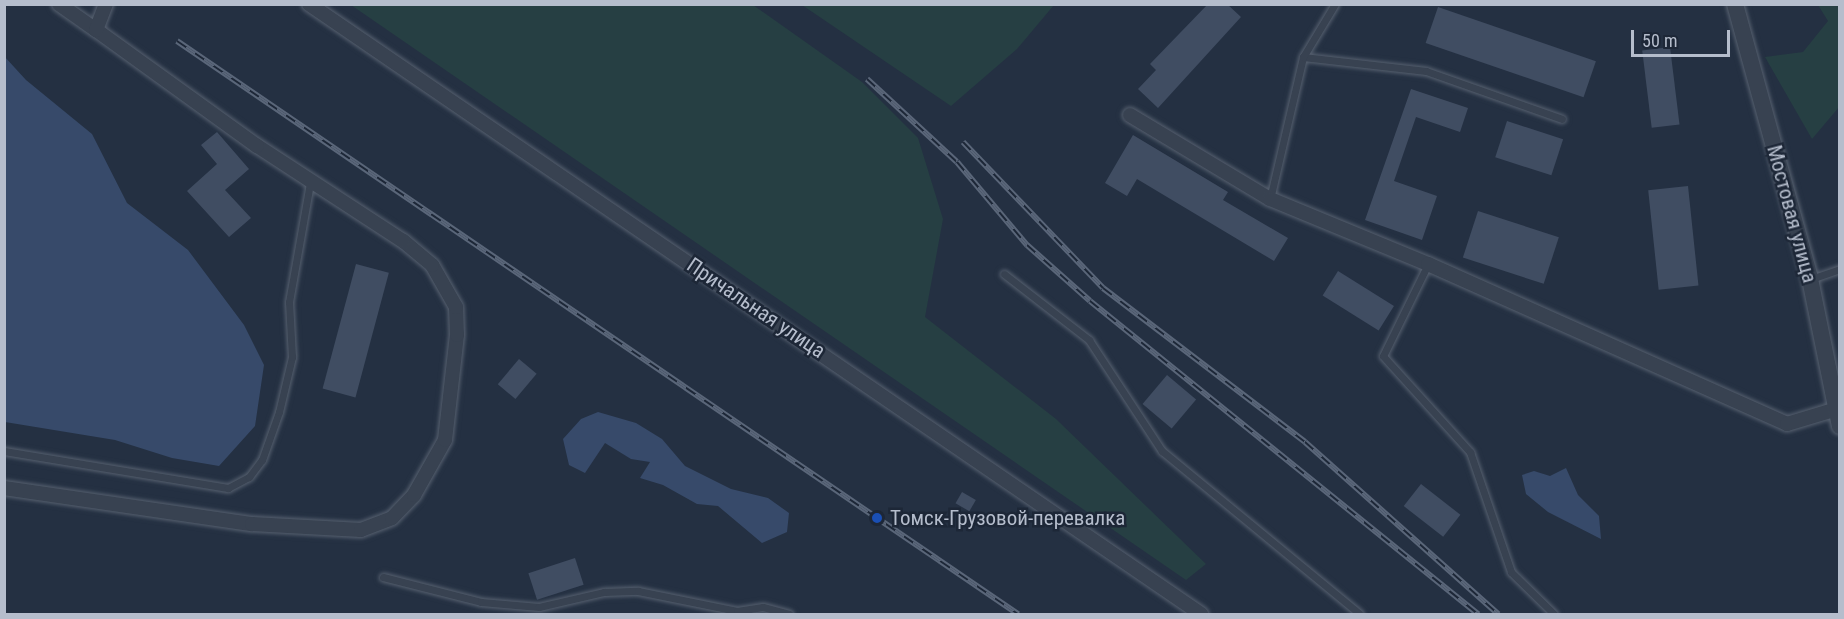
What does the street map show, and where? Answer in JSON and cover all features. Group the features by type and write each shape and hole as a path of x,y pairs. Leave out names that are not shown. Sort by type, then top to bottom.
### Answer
{"street":[{"path":"4,488 252,524 361,530 392,518 414,495 445,440 457,335 456,307 432,265 403,241 310,183 59,4"},
{"path":"96,30 106,4"},
{"name":"Причальная улица","path":"309,4 1201,615"},
{"name":"Мостовая улица","path":"1735,4 1810,279 1838,417"},
{"path":"1130,114 1270,199 1428,264 1787,424 1838,417"}],"lane":[{"path":"1270,199 1303,57 1335,4"},
{"path":"1303,57 1426,71 1562,120"},
{"path":"4,451 228,488 249,477 262,460 292,357 289,302 310,183"},
{"path":"1428,264 1383,356 1470,452 1511,572 1554,615"},
{"path":"1810,279 1839,269"},
{"path":"1004,274 1089,340 1162,451 1360,615"},
{"path":"383,577 481,602 539,607 604,592 638,591 737,611 763,607 789,615"}],"green space":[{"path":"1054,4 1017,49 951,106 802,5"},
{"path":"351,5 753,5 862,82 918,138 943,219 925,317 1056,419 1206,564 1186,580"},
{"path":"1818,5 1839,5 1840,106 1812,139 1765,57 1803,52 1828,21"}],"water":[{"path":"4,56 26,80 92,134 127,203 188,250 244,325 264,365 255,426 219,466 172,458 115,440 5,422"},
{"path":"598,412 636,423 662,439 685,466 731,489 768,498 789,513 787,532 762,543 718,506 697,504 663,485 640,478 650,462 631,459 605,443 585,473 569,465 563,439 581,419"},
{"path":"1566,468 1578,495 1599,516 1601,539 1548,512 1526,494 1522,475 1534,471 1550,476"}],"building":[{"path":"1208,4 1227,4 1241,17 1158,108 1138,89 1156,70 1150,64"},
{"path":"1438,7 1596,61 1584,97 1426,43"},
{"path":"1670,47 1680,124 1652,128 1642,50"},
{"path":"1411,89 1468,108 1460,132 1416,117 1394,181 1437,196 1422,240 1365,220"},
{"path":"1507,121 1563,139 1551,175 1495,157"},
{"path":"217,132 249,169 225,190 251,218 229,237 187,191 217,164 201,145"},
{"path":"1133,135 1228,192 1223,200 1288,238 1274,261 1137,179 1127,196 1105,183"},
{"path":"1688,186 1698,285 1659,290 1648,190"},
{"path":"1478,211 1559,237 1544,284 1463,258"},
{"path":"356,264 389,273 355,397 323,389"},
{"path":"1338,271 1394,306 1379,331 1323,296"},
{"path":"519,359 537,374 515,399 498,384"},
{"path":"1167,375 1196,399 1172,429 1143,404"},
{"path":"1421,484 1460,515 1443,537 1404,506"},
{"path":"962,492 976,500 969,511 956,503"},
{"path":"575,558 584,585 537,600 528,573"}],"railway":[{"path":"177,41 1018,614"},
{"path":"867,79 957,162 1027,245 1090,301 1478,614"},
{"path":"963,142 1103,288 1305,442 1498,614"}],"place":[{"name":"Томск-Грузовой-перевалка","path":"877,518"}]}
